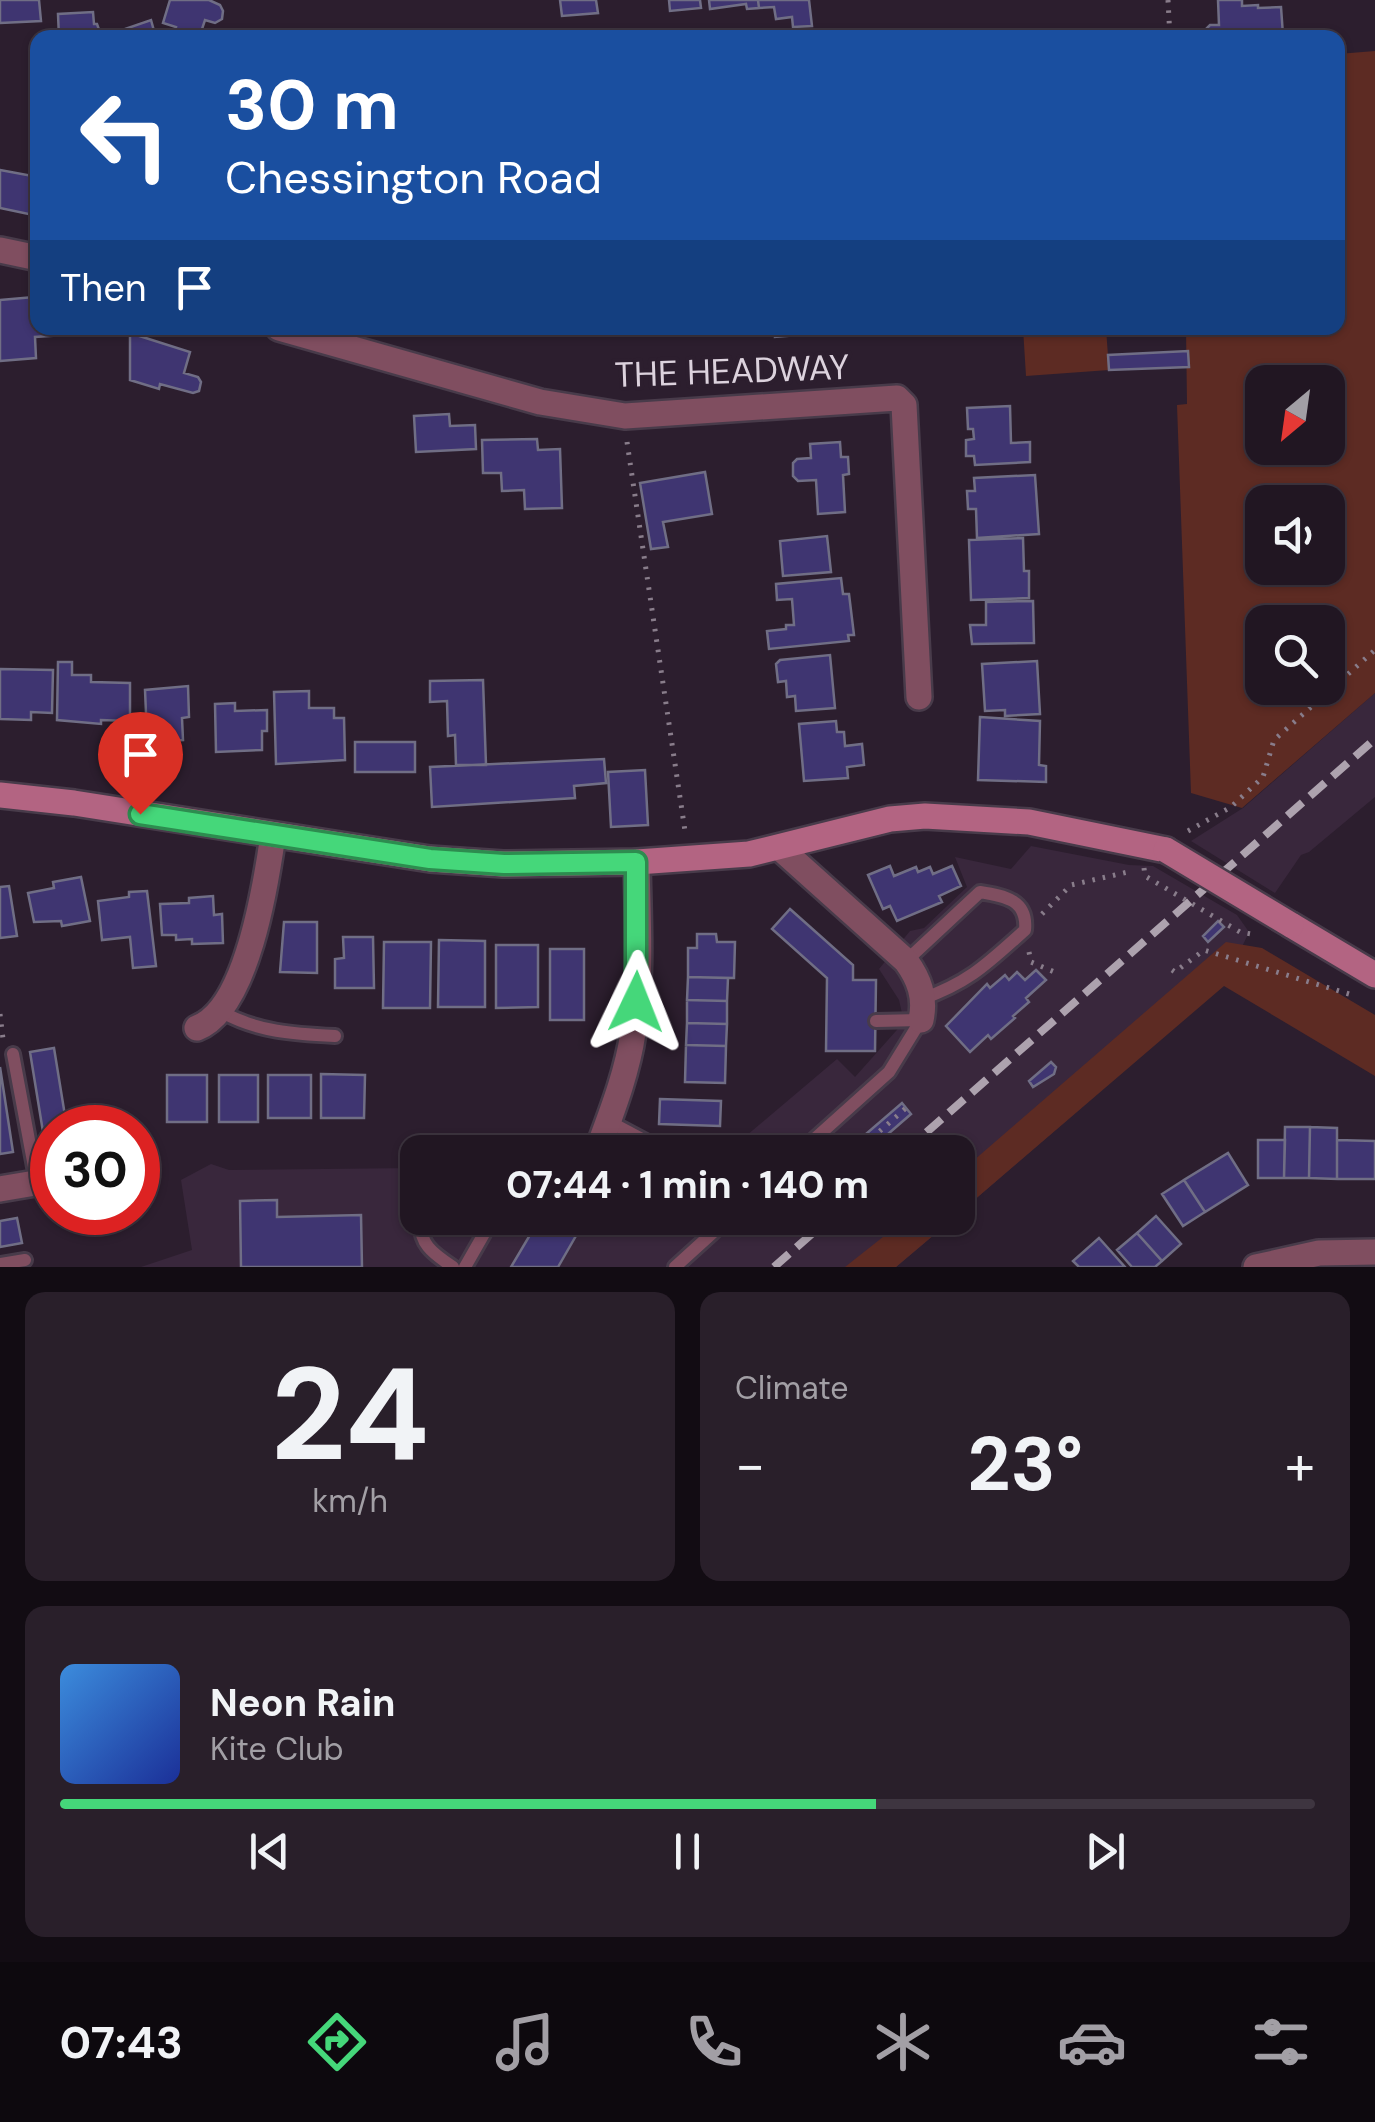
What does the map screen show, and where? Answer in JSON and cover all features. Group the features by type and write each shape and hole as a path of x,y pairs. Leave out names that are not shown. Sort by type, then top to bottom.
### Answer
{"main road":[{"path":"0,795 430,859 504,864 673,860 780,849 890,819 925,816 1029,822 1175,841 1291,925 1375,975"}],"street":[{"path":"0,250 30,256"},
{"name":"THE HEADWAY","path":"305,335 540,402 625,416 897,398 904,405 919,697"},
{"path":"198,1028 211,1023 222,1012 259,919 273,835"},
{"path":"780,849 906,961 919,979 921,1009"},
{"path":"603,1135 633,1033 638,972 636,862"},
{"path":"0,1189 30,1184"},
{"path":"1256,1267 1319,1253 1375,1252"}],"lane":[{"path":"876,1021 921,1009 958,986 1025,930 1026,917 1020,906 1006,896 980,892 906,961"},
{"path":"819,1135 889,1072 921,1009"},
{"path":"222,1012 239,1022 276,1032 334,1036"},
{"path":"13,1054 30,1129"},
{"path":"608,1121 634,1135"},
{"path":"420,1235 430,1252 453,1267"},
{"path":"465,1267 483,1235"},
{"path":"675,1267 710,1235"},
{"path":"0,1264 25,1260"}],"path":[{"path":"1168,0 1170,30"},
{"path":"625,416 639,532 686,830 670,833 673,860"},
{"path":"1175,841 1231,807 1263,777 1274,740 1375,650"},
{"path":"1144,865 1145,876 1240,932 1257,936"},
{"path":"1059,974 1030,962 1025,930 1072,885 1134,870"},
{"path":"1172,970 1175,972 1204,950 1349,994"},
{"path":"875,1135 906,1108"}],"shaded area":[{"path":"1375,51 1375,693 1242,808 1191,793 1177,405 1187,404 1186,335 1345,335 1345,53"},
{"path":"1023,335 1106,335 1109,370 1026,376"},
{"path":"1375,693 1375,797 1301,855 1275,893 1191,841 1243,808"},
{"path":"1031,846 1153,866 1237,915 1249,932 1224,985 975,1199 975,1135 747,1135 837,1059 855,1077 904,1022 899,1000 879,969 910,931 924,928 967,887 955,857 1011,869"},
{"path":"1226,942 1262,948 1375,1015 1375,1076 1224,986 975,1199 975,1159"},
{"path":"211,1164 229,1170 400,1168 400,1235 934,1235 896,1267 141,1267 192,1250 181,1180"},
{"path":"885,1235 934,1235 896,1267 845,1267"}],"building":[{"path":"0,0 39,0 41,21 0,23"},
{"path":"170,0 209,0 223,11 222,19 215,23 205,20 202,30 175,30 176,27 163,23"},
{"path":"560,0 596,0 598,13 562,16"},
{"path":"669,0 700,0 701,8 670,11"},
{"path":"709,0 758,0 759,8 747,9 746,4 710,9"},
{"path":"758,0 809,0 812,26 793,27 792,17 776,19 774,7 759,8"},
{"path":"1218,0 1242,0 1242,6 1258,8 1281,7 1283,30 1206,29 1219,25"},
{"path":"93,12 99,30 59,30 58,14"},
{"path":"151,20 154,30 122,30"},
{"path":"0,170 30,176 30,214 0,208"},
{"path":"30,297 30,335 63,335 35,337 36,358 0,361 0,300"},
{"path":"130,335 136,335 190,352 184,373 198,377 201,382 199,391 193,393 130,380"},
{"path":"1188,351 1189,367 1109,370 1108,355"},
{"path":"1010,406 1011,443 1030,442 1030,462 975,465 974,456 966,456 966,440 974,439 973,429 968,429 967,408"},
{"path":"449,414 450,426 475,425 476,449 416,452 414,416"},
{"path":"537,439 538,450 560,449 562,508 525,509 524,490 502,491 501,473 483,473 482,440"},
{"path":"840,442 841,457 848,457 849,474 843,475 845,512 818,514 816,480 798,481 793,476 793,463 811,458 810,444"},
{"path":"705,472 712,514 663,522 668,547 651,549 640,483"},
{"path":"1035,475 1039,534 977,538 976,509 968,509 967,491 975,491 974,478"},
{"path":"827,536 831,572 783,576 780,541"},
{"path":"1023,538 1029,598 971,600 969,540"},
{"path":"841,578 843,594 849,594 854,635 848,635 849,641 769,649 767,631 794,625 792,599 777,600 776,584"},
{"path":"1033,601 1034,643 972,644 970,625 986,625 986,602"},
{"path":"830,655 835,708 796,711 795,696 787,697 786,681 778,682 776,664 780,660"},
{"path":"1037,661 1040,714 1005,716 1005,710 985,711 982,664"},
{"path":"58,662 72,662 72,675 91,675 91,682 130,683 130,721 101,720 101,724 57,720"},
{"path":"0,669 53,670 52,713 31,712 31,720 0,719"},
{"path":"483,680 486,765 456,765 455,735 448,736 447,701 430,702 430,681"},
{"path":"188,686 189,717 182,718 183,740 147,736 145,690"},
{"path":"309,691 309,708 334,708 334,718 344,718 345,760 276,764 274,692"},
{"path":"235,703 235,711 267,710 262,750 216,752 215,704"},
{"path":"980,717 1040,721 1039,765 1046,766 1046,782 978,780"},
{"path":"836,721 837,732 844,732 845,746 862,744 864,765 847,767 848,778 804,781 799,724"},
{"path":"355,742 415,742 415,772 355,772"},
{"path":"604,759 606,783 574,786 575,798 432,807 430,767"},
{"path":"645,770 648,825 611,827 608,772"},
{"path":"890,866 894,876 916,867 918,872 930,867 933,874 952,866 961,886 939,896 942,902 897,921 890,906 883,909 868,875"},
{"path":"81,877 90,921 62,926 61,921 34,922 28,893 54,888 53,882"},
{"path":"9,886 17,936 0,938 0,887"},
{"path":"147,891 156,966 133,968 130,937 102,940 98,901"},
{"path":"213,896 214,915 222,914 223,943 192,944 192,939 176,940 176,935 162,935 160,904 189,903 189,898"},
{"path":"790,909 853,965 853,980 876,980 875,1051 826,1051 827,978 772,929"},
{"path":"1218,921 1224,927 1208,942 1203,936"},
{"path":"284,922 317,922 317,973 280,972"},
{"path":"697,934 716,934 717,942 735,942 734,978 688,977 688,948 697,948"},
{"path":"343,937 373,937 374,988 335,988 335,959 344,958"},
{"path":"439,940 485,941 485,1007 438,1007"},
{"path":"384,942 431,942 430,1008 383,1008"},
{"path":"496,945 538,945 538,1007 496,1008"},
{"path":"550,949 584,949 584,1020 550,1020"},
{"path":"1036,970 1046,980 1026,998 1029,1002 1015,1018 991,1039 988,1035 970,1052 946,1026 987,984 990,988 1005,975 1009,980 1017,972 1025,980"},
{"path":"688,977 728,978 727,1001 687,1000"},
{"path":"687,1000 727,1001 727,1024 687,1023"},
{"path":"687,1023 727,1024 726,1046 686,1045"},
{"path":"686,1045 726,1046 725,1083 685,1082"},
{"path":"54,1048 63,1105 39,1105 30,1052"},
{"path":"1051,1062 1056,1067 1054,1074 1033,1087 1029,1081"},
{"path":"0,1067 13,1152 0,1154"},
{"path":"321,1074 365,1075 364,1118 321,1118"},
{"path":"167,1075 207,1075 207,1122 167,1122"},
{"path":"219,1075 258,1075 258,1122 219,1122"},
{"path":"268,1075 311,1075 311,1118 268,1118"},
{"path":"660,1099 721,1101 720,1126 659,1124"},
{"path":"902,1103 911,1114 887,1135 865,1135"},
{"path":"1285,1127 1310,1127 1309,1178 1284,1178"},
{"path":"1310,1127 1337,1128 1337,1179 1309,1178"},
{"path":"1258,1140 1285,1140 1284,1178 1258,1178"},
{"path":"1337,1140 1375,1141 1375,1179 1337,1179"},
{"path":"1228,1153 1248,1185 1205,1212 1184,1180"},
{"path":"1184,1180 1205,1212 1183,1226 1162,1194"},
{"path":"277,1200 277,1217 361,1215 362,1267 241,1267 240,1201"},
{"path":"1156,1216 1181,1244 1162,1261 1137,1233"},
{"path":"17,1218 22,1243 0,1247 0,1221"},
{"path":"1137,1233 1162,1261 1155,1267 1132,1267 1117,1250"},
{"path":"530,1235 576,1235 558,1267 511,1267"},
{"path":"1099,1238 1125,1267 1079,1267 1073,1261"}],"railway":[{"path":"923,1135 1375,739"},
{"path":"774,1267 811,1235"}],"route":[{"path":"140,814 430,859 504,864 636,862 636,1002"}]}
